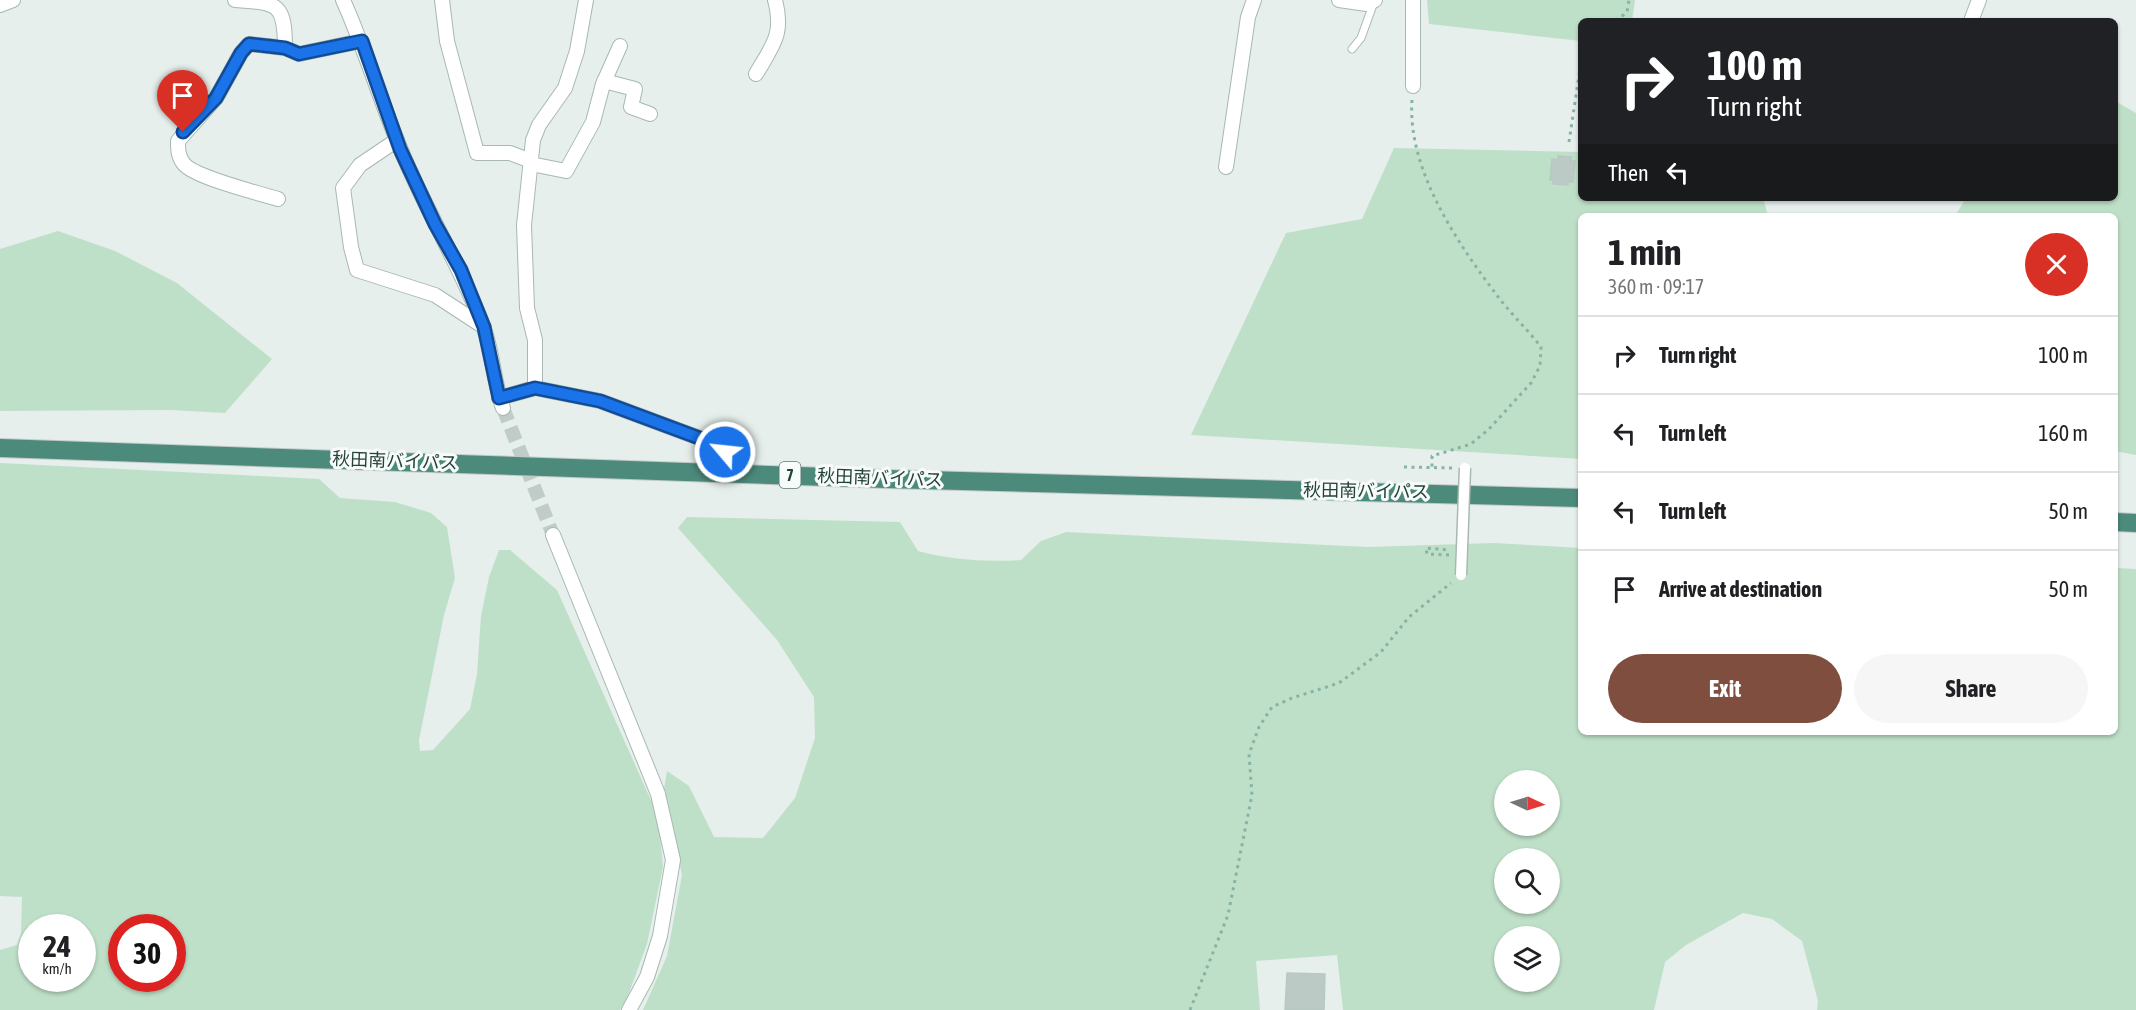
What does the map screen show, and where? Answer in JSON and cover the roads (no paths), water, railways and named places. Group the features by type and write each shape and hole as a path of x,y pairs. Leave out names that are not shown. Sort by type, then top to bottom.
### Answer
{"highway":[{"name":"秋田南バイパス","path":"0,447 874,478 1578,498"},
{"path":"2118,522 2136,523"}],"street":[{"path":"0,5 13,0"},
{"path":"235,0 270,3 279,10 285,23 285,48"},
{"path":"343,0 362,41 397,140 435,224 461,270 484,327 501,403 535,388 600,401 702,439 725,452"},
{"path":"442,0 447,41 477,153 510,153 531,163 566,171 593,122 604,81 620,46"},
{"path":"535,388 535,340 527,308 524,225 533,141 539,124 565,88 576,51 586,0"},
{"path":"756,74 776,40 780,20 775,0"},
{"path":"1226,166 1248,17 1254,0"},
{"path":"1339,0 1367,4 1375,0"},
{"path":"1413,0 1413,86"},
{"path":"1972,18 1979,0"},
{"path":"278,199 211,178 184,165 178,153 178,141 216,98 241,53 249,44 285,48 299,54 362,41"},
{"path":"604,81 635,89 631,107 650,114"},
{"path":"397,140 360,165 343,188 351,247 357,270 435,295 484,327"},
{"path":"1461,575 1458,553 1465,468"},
{"path":"553,535 658,794 673,860 660,936 647,977 629,1010"}],"lane":[{"path":"1352,50 1361,38 1375,0"}],"tunnel":[{"path":"503,408 553,535"}]}
